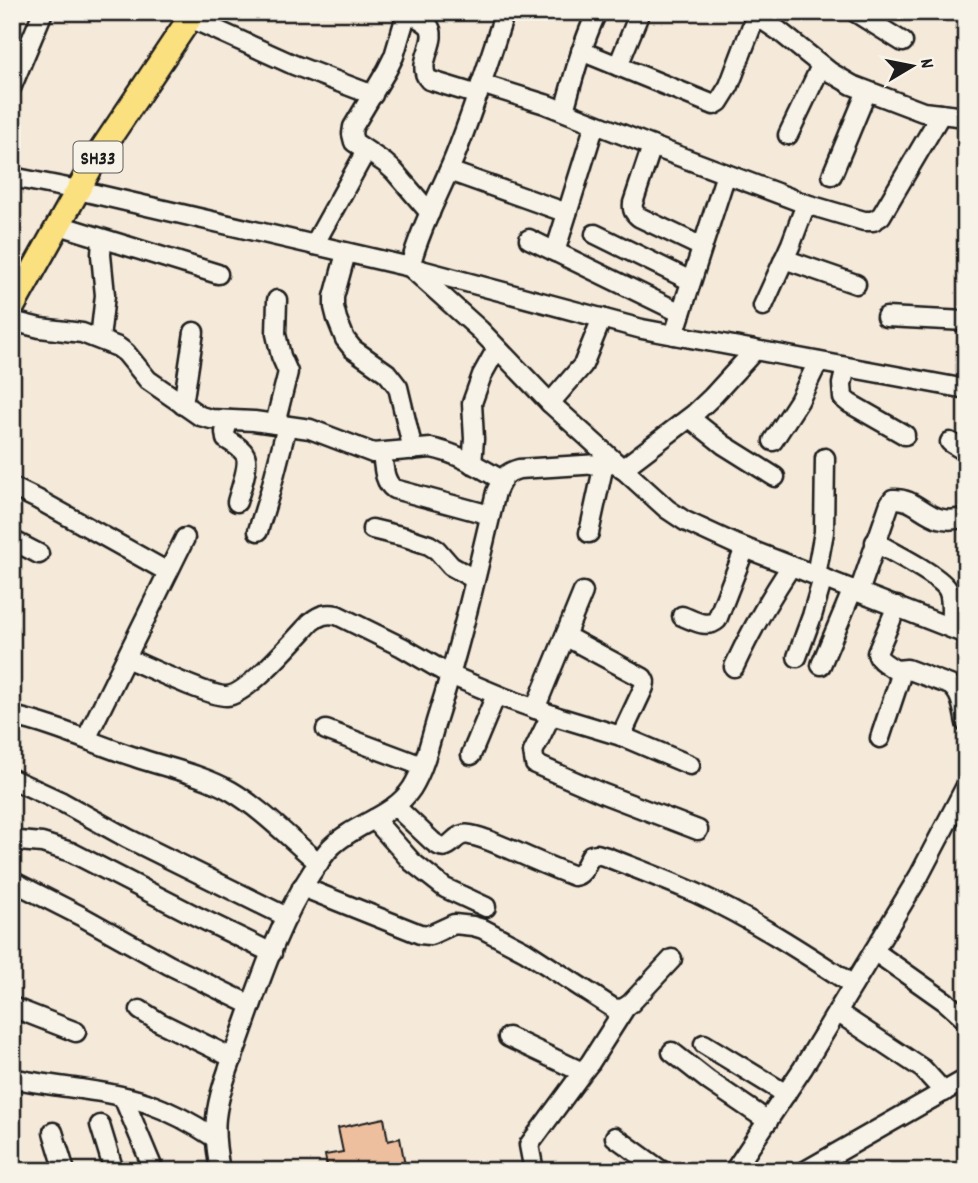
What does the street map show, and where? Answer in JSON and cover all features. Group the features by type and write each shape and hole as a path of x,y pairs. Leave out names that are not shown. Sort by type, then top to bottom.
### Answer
{"main road":[{"name":"SH33","path":"16,292 59,225 96,159 192,15"}],"street":[{"path":"12,86 43,12"},
{"path":"430,213 394,171 354,142 352,134 353,127 394,56 408,12 431,30 424,65 424,74 429,80 545,104 806,204 853,219 873,220 881,215 941,114"},
{"path":"410,267 415,246 449,170 479,90 505,12"},
{"path":"564,111 597,12"},
{"path":"618,66 640,12"},
{"path":"855,12 903,42"},
{"path":"582,51 714,105 729,86 754,14 821,66 852,85 923,113 966,117"},
{"path":"192,15 293,65 373,95"},
{"path":"788,135 821,66"},
{"path":"832,175 867,91"},
{"path":"555,252 595,124"},
{"path":"652,146 632,209 639,217 702,247"},
{"path":"314,245 366,151"},
{"path":"449,170 567,213"},
{"path":"674,335 726,174"},
{"path":"12,177 410,267 642,329 966,389"},
{"path":"763,306 806,204"},
{"path":"59,225 218,274"},
{"path":"595,234 691,281"},
{"path":"100,339 105,295 102,239"},
{"path":"529,239 681,313"},
{"path":"346,253 334,297 337,319 345,339 353,349 387,373 398,387 413,450"},
{"path":"784,259 856,284"},
{"path":"410,267 480,330 614,466 685,521 745,548 958,631"},
{"path":"258,531 270,492 288,372 276,334 276,300"},
{"path":"886,317 966,321"},
{"path":"550,404 583,365 602,318"},
{"path":"12,321 40,328 82,333 118,347 148,380 200,416 281,425 321,433 365,451 383,453 431,448 455,454 502,480"},
{"path":"183,405 194,332"},
{"path":"472,464 472,403 482,375 497,348"},
{"path":"220,1171 215,1138 222,1090 272,953 302,887 331,847 395,806 412,788 422,766 450,675 496,492 502,480 510,472 519,469 614,466 690,418 755,350"},
{"path":"772,441 799,401 818,362"},
{"path":"846,366 842,384 843,398 905,435"},
{"path":"690,418 724,445 775,477"},
{"path":"229,420 226,439 247,456 237,502"},
{"path":"950,442 966,452"},
{"path":"383,453 386,480 394,489 491,515"},
{"path":"797,657 813,616 820,577 824,532 825,458"},
{"path":"589,533 614,466"},
{"path":"12,487 168,572"},
{"path":"821,666 856,591 893,499 903,500 940,520 966,517"},
{"path":"372,529 429,545 451,566 474,579"},
{"path":"86,738 185,538"},
{"path":"12,540 38,554"},
{"path":"875,542 929,573 947,587 958,631"},
{"path":"682,617 708,625 717,620 745,548"},
{"path":"734,667 769,599 791,566"},
{"path":"583,592 565,636 543,712 533,752 535,764 698,830"},
{"path":"880,738 900,673 880,662 877,653 897,606"},
{"path":"126,658 203,690 229,696 249,685 312,622 320,615 329,613 348,619 450,675 496,695 621,736 690,765"},
{"path":"565,636 643,678 644,687 621,736"},
{"path":"895,670 907,669 950,684 959,695 966,723"},
{"path":"471,755 496,695"},
{"path":"12,716 38,722 219,785 262,814 318,863"},
{"path":"326,730 422,766"},
{"path":"12,779 287,917"},
{"path":"734,1171 786,1094 874,951 919,876 966,786"},
{"path":"395,806 432,841 444,848 455,838 468,834 574,876 582,873 591,855 607,857 695,892 734,912 797,948 853,985"},
{"path":"374,819 412,862 445,888 486,907"},
{"path":"12,838 71,852 272,953"},
{"path":"12,881 169,965 251,1005"},
{"path":"302,887 420,934 430,934 454,924 483,929 524,951 613,1008 625,1008"},
{"path":"874,951 946,1002 966,1020"},
{"path":"534,1171 529,1145 585,1069 625,1008 672,959"},
{"path":"12,1007 76,1032"},
{"path":"140,1010 233,1058"},
{"path":"837,1012 923,1069 944,1092"},
{"path":"508,1037 580,1071 585,1069"},
{"path":"704,1044 786,1094"},
{"path":"672,1052 768,1121"},
{"path":"12,1078 146,1103 191,1122 215,1138"},
{"path":"805,1171 966,1079"},
{"path":"123,1097 155,1171"},
{"path":"100,1125 114,1171"},
{"path":"53,1132 65,1171"},
{"path":"615,1137 662,1171"}],"building":[{"path":"384,1118 388,1141 400,1138 406,1171 328,1171 325,1155 343,1152 338,1128"}]}
